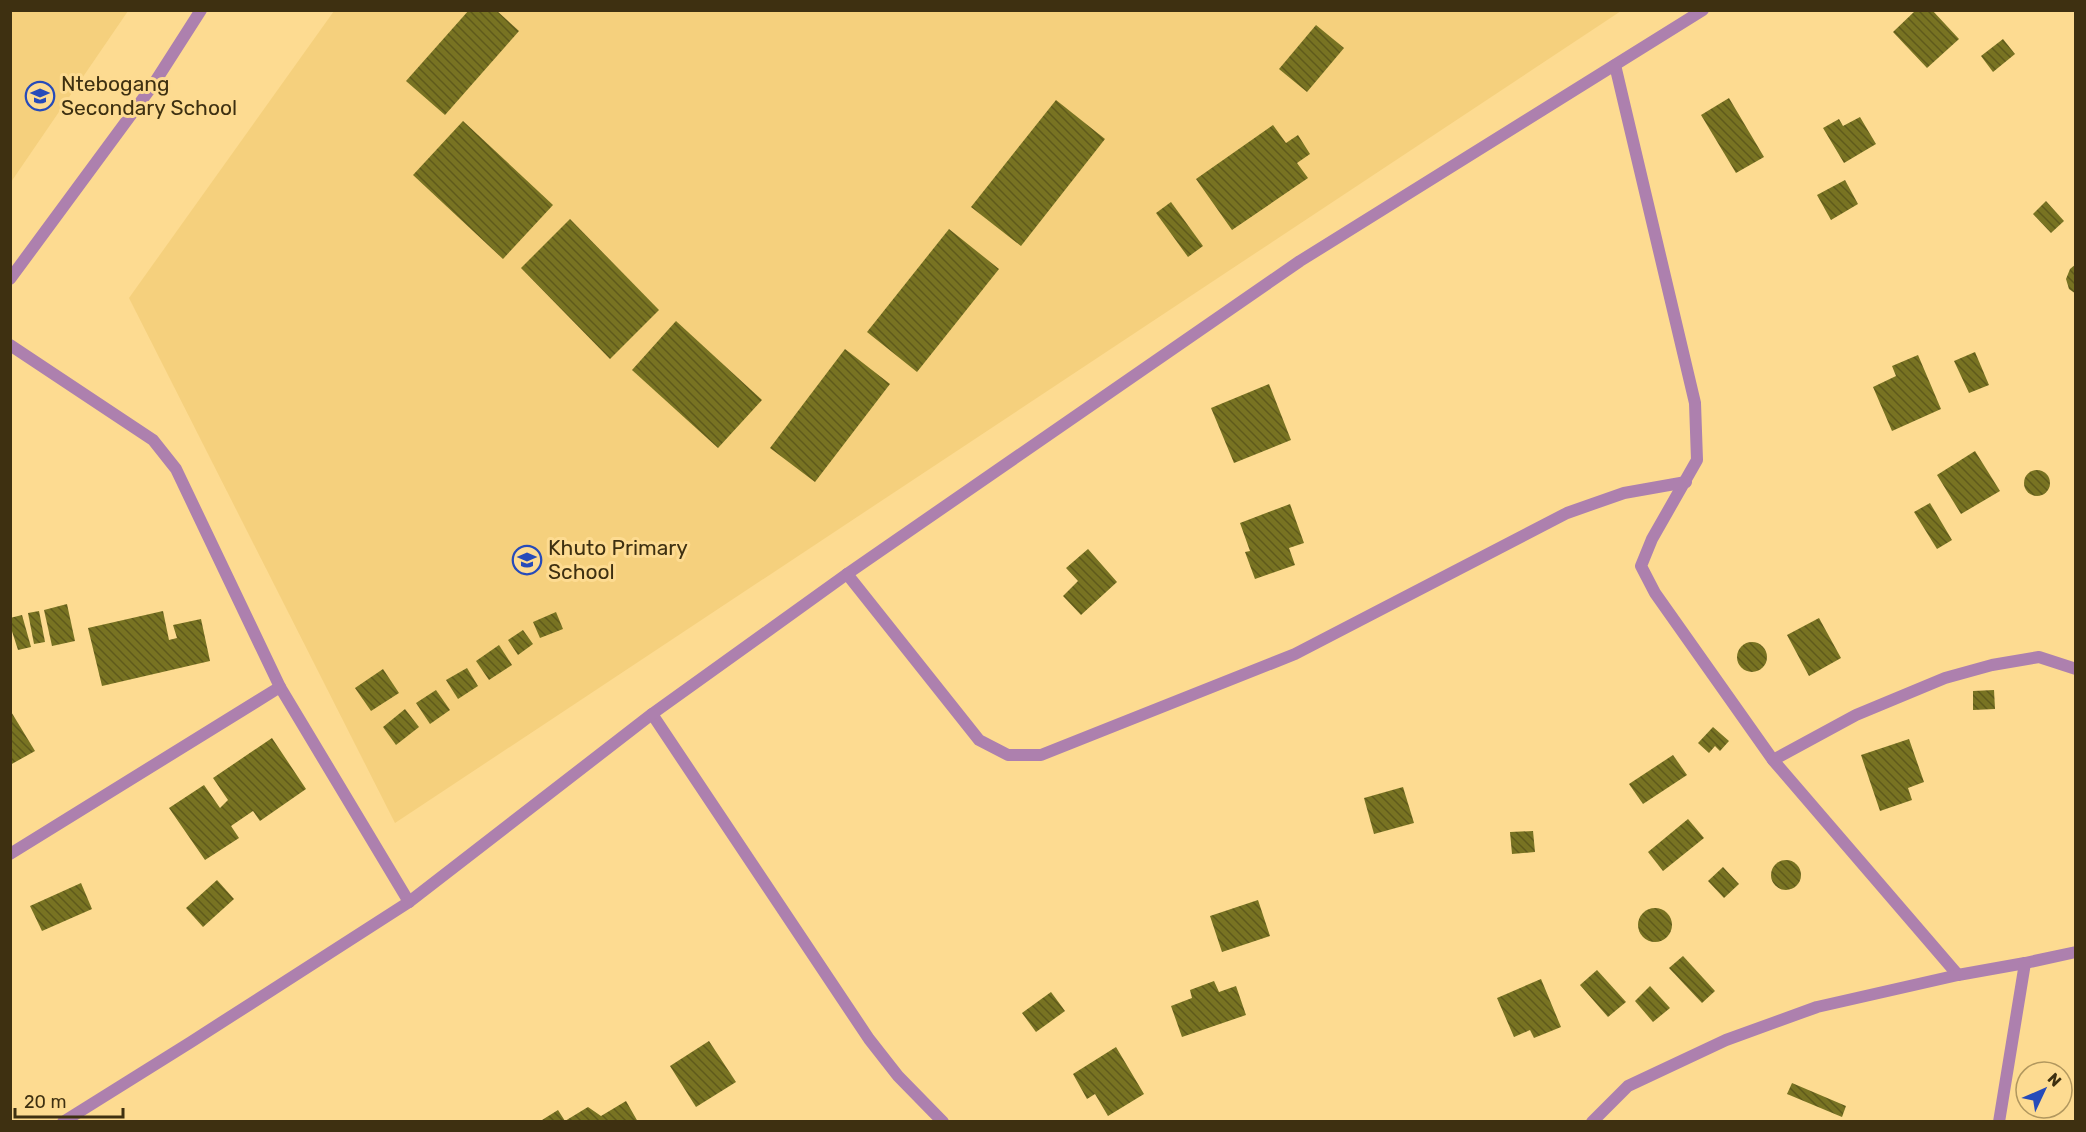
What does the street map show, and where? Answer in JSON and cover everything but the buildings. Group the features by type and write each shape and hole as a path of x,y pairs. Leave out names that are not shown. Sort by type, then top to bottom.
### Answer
{"street":[{"path":"10,279 153,85 201,10"},
{"path":"63,1122 409,902 652,714 847,574 1300,261 1703,10"},
{"path":"1615,65 1695,403 1697,460 1652,538 1641,566 1654,593 1773,760 1958,975"},
{"path":"10,345 153,440 176,469 280,687 409,902"},
{"path":"847,574 979,740 1008,755 1041,755 1295,654 1567,513 1624,493 1686,482"},
{"path":"1773,760 1856,715 1945,678 1992,665 2040,657 2076,669"},
{"path":"10,854 280,687"},
{"path":"652,714 868,1039 898,1076 943,1122"},
{"path":"1592,1122 1628,1086 1726,1040 1817,1007 1958,975 2076,952"},
{"path":"1999,1122 2025,963"}],"shaded area":[{"name":"Ntebogang Secondary School","path":"10,11 128,11 11,182"},
{"name":"Khuto Primary School","path":"334,11 1621,11 395,823 129,298"}],"place":[{"name":"Ntebogang Secondary School","path":"40,96"},
{"name":"Khuto Primary School","path":"527,560"}]}
